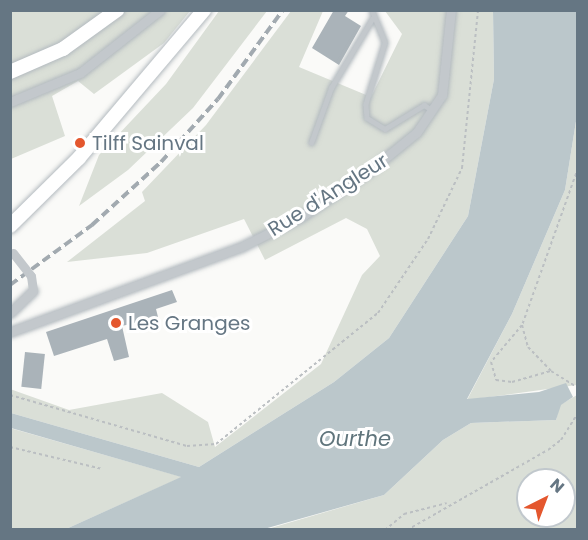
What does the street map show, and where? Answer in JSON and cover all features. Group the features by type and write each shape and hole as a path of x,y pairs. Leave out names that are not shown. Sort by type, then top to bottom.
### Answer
{"main road":[{"path":"10,72 63,49 117,10"},
{"path":"10,226 79,158 204,10"}],"street":[{"path":"10,102 80,73 160,10"},
{"name":"Rue d'Angleur","path":"10,332 199,264 281,228 399,150 433,111 448,76 451,10"},
{"path":"10,313 33,291 31,276 12,252"}],"lane":[{"path":"372,10 372,19 385,43 366,104 368,118 385,129 424,105 433,111"},
{"path":"311,143 331,88 372,19"}],"path":[{"path":"10,395 187,446 216,444 378,313 428,240 462,168 478,10"},
{"path":"551,371 512,382 496,380 490,362 522,325 578,168"},
{"path":"522,325 528,347 551,371 578,388"},
{"path":"407,530 448,503 548,450 561,440 578,412"},
{"path":"10,447 102,469"},
{"path":"385,530 404,514 432,503 448,503"}],"shaded area":[{"path":"11,11 190,11 164,43 94,94 78,81 52,96 65,136 11,159"},
{"path":"219,11 267,11 193,108 128,170 79,206 99,155 166,84"},
{"path":"291,11 323,11 299,67 371,97 402,34 385,11 493,11 494,79 468,216 389,338 334,382 199,467 11,413 10,389 69,410 162,393 208,422 215,447 321,364 362,275 380,256 367,229 346,218 265,260 244,219 147,253 67,262 145,201 142,192 206,125"},
{"path":"577,115 577,385 467,400 512,314 565,190"},
{"path":"577,395 577,529 264,530 384,495 443,440 471,423 556,420 560,405"},
{"path":"10,428 182,477 66,529 11,529"}],"water":[{"name":"Ourthe","path":"493,11 577,11 577,115 565,190 512,314 467,399 539,392 566,383 573,397 561,405 556,420 471,423 443,440 384,495 264,529 66,529 181,477 11,428 11,413 199,467 334,382 389,338 468,216 494,79"}],"building":[{"path":"334,10 349,10 345,16 361,26 339,65 312,48"},
{"path":"172,290 177,302 156,309 158,317 122,326 129,357 114,361 107,339 54,356 46,332"},
{"path":"25,352 45,354 41,389 21,387"}],"railway":[{"path":"10,285 92,225 161,162 218,99 283,10"}],"place":[{"name":"Tilff Sainval","path":"80,143"},
{"name":"Les Granges","path":"116,323"}]}
